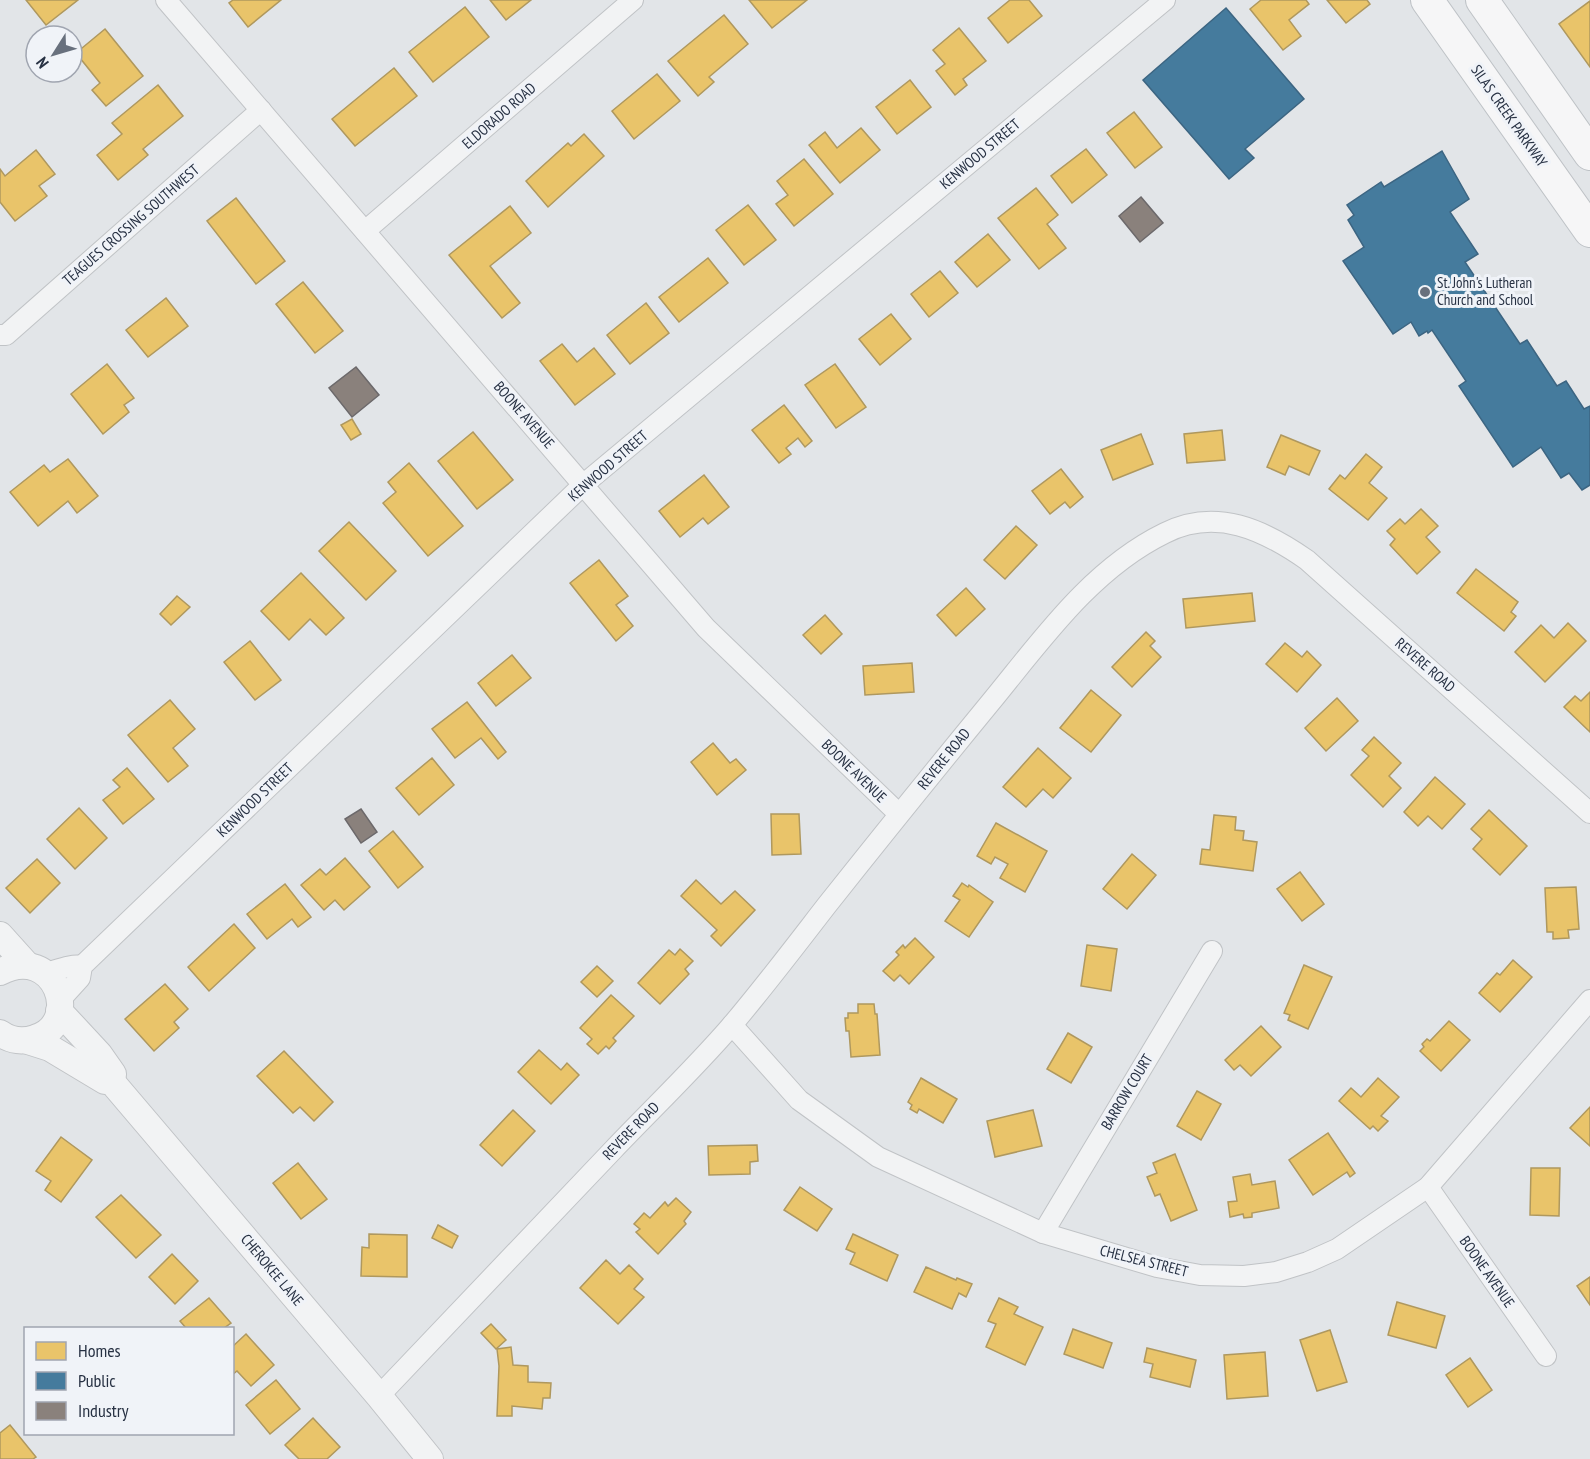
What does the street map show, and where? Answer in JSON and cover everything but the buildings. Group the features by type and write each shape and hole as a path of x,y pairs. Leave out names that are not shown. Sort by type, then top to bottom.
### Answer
{"main road":[{"name":"SILAS CREEK PARKWAY","path":"1427,0 1590,231"},
{"path":"1482,0 1590,154"}],"street":[{"name":"BOONE AVENUE","path":"166,0 706,628 899,814"},
{"name":"ELDORADO ROAD","path":"364,231 633,0"},
{"name":"KENWOOD STREET","path":"59,1006 80,978 82,966 584,484 1165,0"},
{"name":"TEAGUES CROSSING SOUTHWEST","path":"0,336 6,335 261,110"},
{"name":"REVERE ROAD","path":"379,1396 732,1025 899,814 1048,632 1093,583 1126,556 1164,533 1185,525 1206,521 1228,523 1260,532 1279,541 1307,560 1590,813"},
{"path":"0,935 36,969"},
{"name":"BARROW COURT","path":"1043,1233 1212,951"},
{"path":"0,972 11,966 64,969 72,965 82,966"},
{"name":"CHEROKEE LANE","path":"36,969 54,982 59,993 59,1006 113,1074 112,1082"},
{"name":"CHELSEA STREET","path":"732,1025 799,1100 878,1157 1043,1233 1157,1267 1200,1275 1244,1276 1276,1272 1308,1262 1337,1249 1428,1187 1590,1000"},
{"path":"28,1041 40,1037 50,1029 57,1018 59,1006"},
{"name":"CHEROKEE LANE","path":"0,1033 14,1040 28,1041 50,1048 105,1081 112,1082 430,1459"},
{"name":"BOONE AVENUE","path":"1428,1187 1546,1356"}],"place":[{"name":"St. John's Lutheran Church and School","path":"1425,292"}]}
